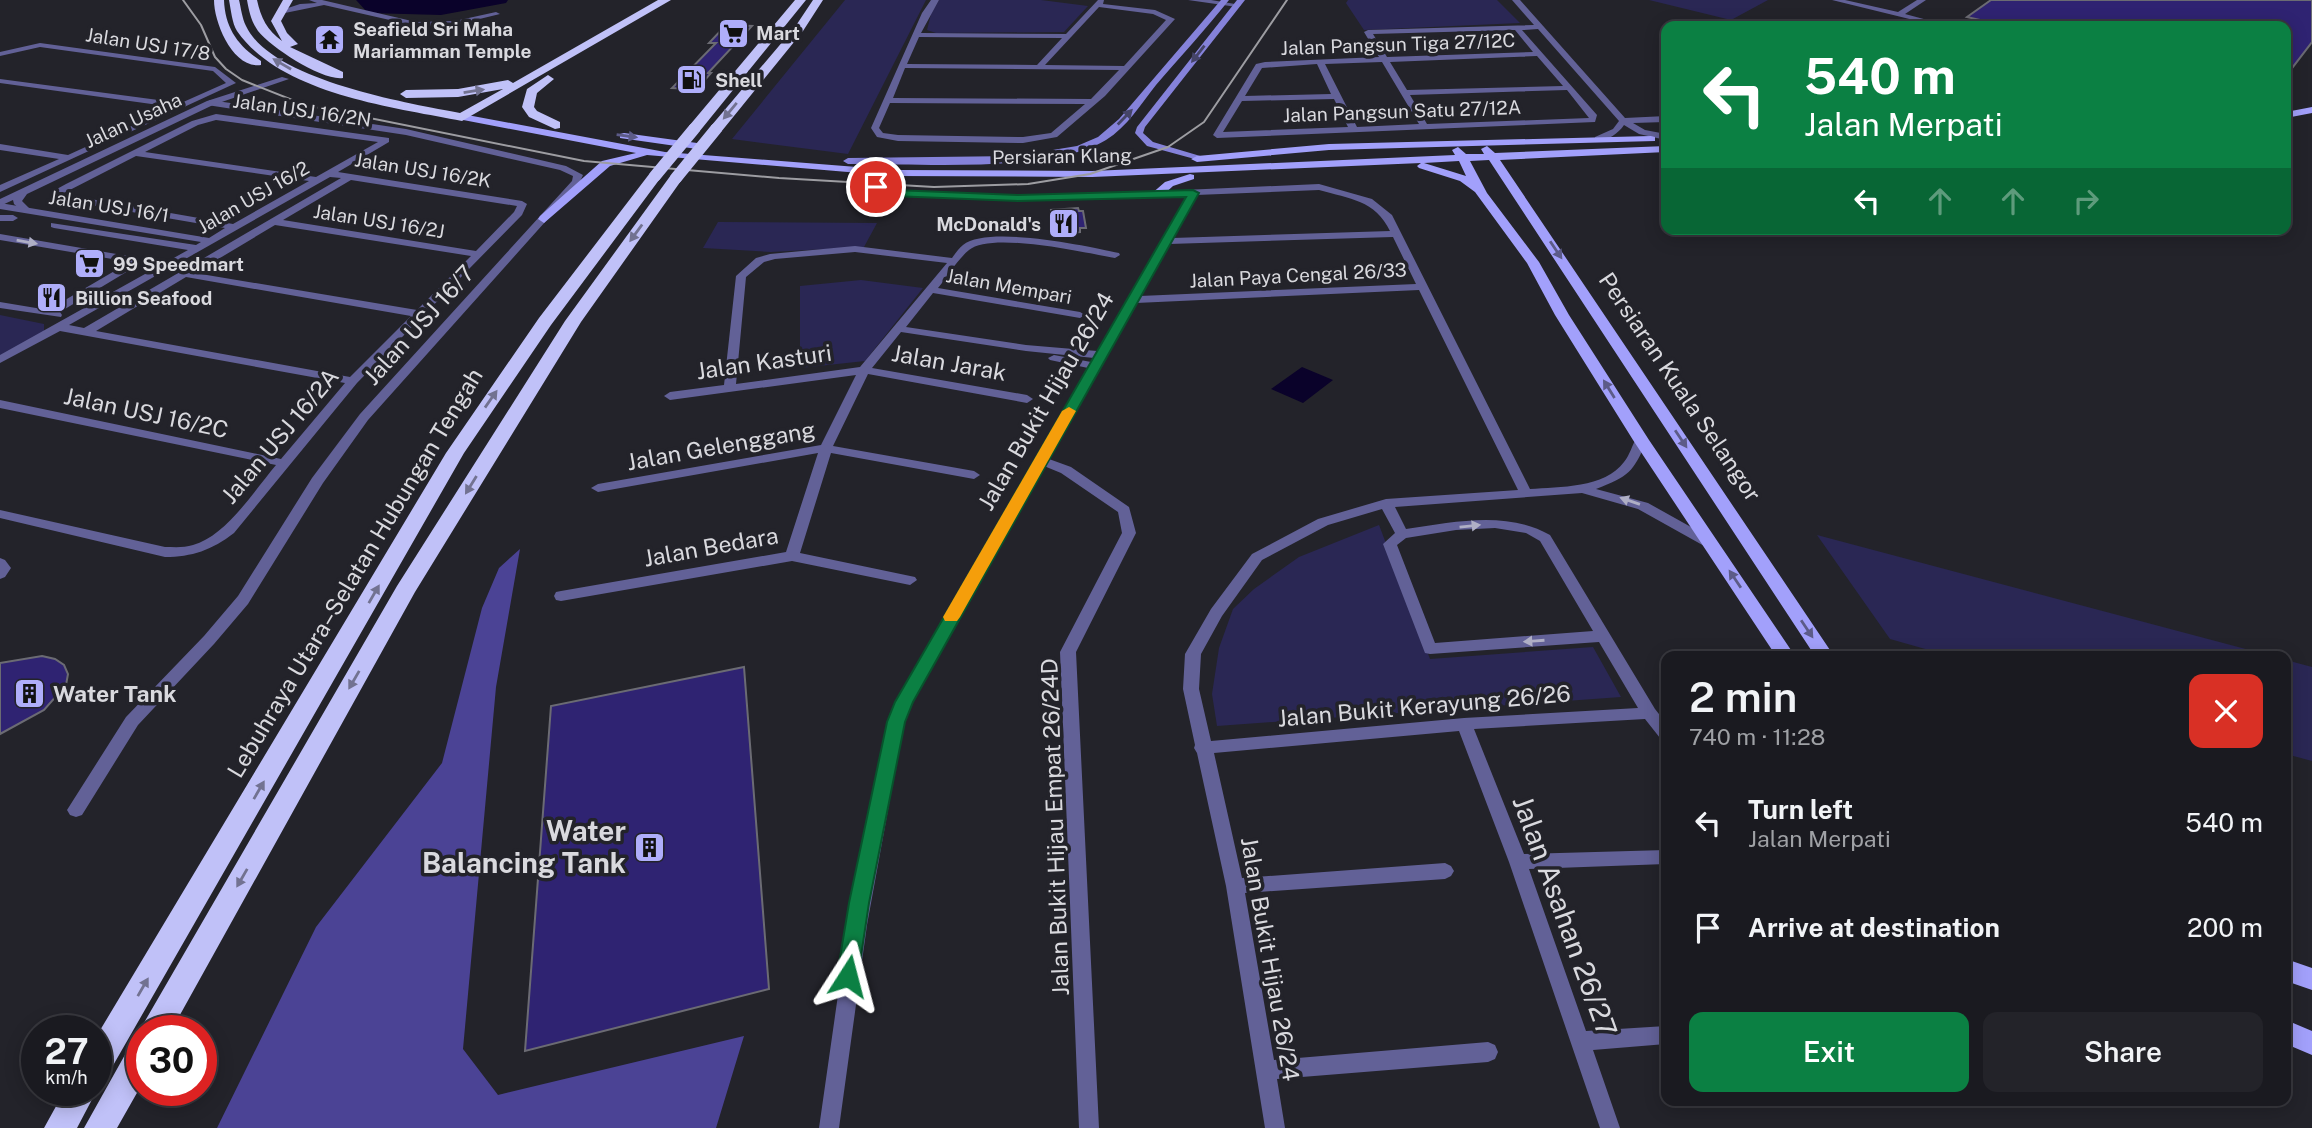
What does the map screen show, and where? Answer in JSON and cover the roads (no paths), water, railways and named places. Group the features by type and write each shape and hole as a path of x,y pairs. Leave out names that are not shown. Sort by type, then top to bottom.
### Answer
{"highway":[{"path":"219,0 218,13 234,44 252,60 285,79 311,89 474,115 670,4"},
{"path":"234,0 238,24 252,42 268,55 314,80 368,97"},
{"path":"252,0 255,16 262,28 278,43 304,59 337,75 474,115"},
{"name":"Lebuhraya Utara–Selatan Hubungan Tengah","path":"164,1015 405,591 573,321 694,129 801,0"},
{"name":"Lebuhraya Utara–Selatan Hubungan Tengah","path":"112,1039 455,453 545,322 666,177 716,130 799,29 818,0"},
{"path":"284,5 276,25 304,59"},
{"path":"406,94 479,91 547,74"},
{"path":"547,74 531,92 528,107 542,120 555,125"},
{"path":"100,1128 126,1082"},
{"path":"60,1128 73,1106"}],"main road":[{"path":"851,166 1031,157 1072,150 1100,140 1126,117 1223,2"},
{"path":"1202,158 1150,144 1139,134 1141,127 1239,2"},
{"path":"2291,103 2312,99"},
{"path":"2291,114 2312,110"},
{"name":"Persiaran Klang","path":"474,115 851,166 987,166 1202,158 1220,163 1370,161 1661,139"},
{"name":"Persiaran Klang","path":"474,115 665,155 851,166 1092,174 1220,163 1329,148 1661,139"},
{"name":"Persiaran Klang","path":"1490,153 1570,155 1661,149"},
{"name":"Persiaran Kuala Selangor","path":"1490,153 1822,651"},
{"path":"1156,195 1162,187 1220,163 1460,154 1482,194 1533,262 1562,316 1641,440 1783,651"},
{"path":"544,219 606,163 636,156 665,155"},
{"path":"1518,193 1523,171 1570,155"},
{"path":"1370,161 1406,163 1446,171 1464,179 1482,194"},
{"path":"2291,972 2312,979"},
{"path":"2291,1034 2312,1043"}],"street":[{"path":"313,0 416,24 455,23 496,14"},
{"path":"934,0 886,100 875,131 888,138 1023,140 1054,135 1093,102 1171,19 1155,12 1100,3 1065,36 1039,67"},
{"path":"1192,0 1239,2"},
{"path":"1516,0 1622,121 1661,138"},
{"path":"1836,0 1925,21"},
{"path":"1899,15 1922,0"},
{"path":"284,5 330,5"},
{"path":"1516,27 1568,88"},
{"path":"1426,128 1368,32 1539,27"},
{"path":"917,34 1065,36"},
{"name":"Jalan USJ 17/8","path":"0,54 40,45 215,69 232,83 180,105"},
{"name":"Jalan Pangsun Tiga 27/12C","path":"1238,99 1259,66 1539,54"},
{"path":"1320,63 1354,130"},
{"path":"904,66 1127,68"},
{"path":"1555,72 1578,71"},
{"name":"Jalan Usaha","path":"0,205 210,103 285,79"},
{"path":"0,81 180,105"},
{"path":"1405,93 1568,88"},
{"name":"Jalan Pangsun Satu 27/12A","path":"1238,99 1217,135 1588,122 1594,117 1568,88"},
{"path":"1238,99 1337,96"},
{"path":"886,100 1093,102"},
{"name":"Jalan USJ 16/7","path":"76,810 132,722 243,600 317,481 364,417 544,219 576,182 578,175 406,132 210,103"},
{"path":"0,188 180,105"},
{"name":"Jalan USJ 16/2N","path":"135,153 201,121 230,117 386,140 376,147"},
{"path":"1622,121 1661,119"},
{"path":"1598,139 1616,131 1622,121"},
{"path":"0,147 90,160"},
{"name":"Jalan USJ 16/2","path":"0,360 376,147"},
{"path":"235,227 56,196 69,186 135,153 318,180"},
{"path":"851,166 880,190 892,193 1018,198 1319,187 1369,201 1387,215 1526,493"},
{"name":"Jalan USJ 16/2K","path":"330,174 511,201"},
{"name":"Jalan USJ 16/2","path":"86,332 350,177"},
{"path":"23,192 17,202 26,210"},
{"name":"Jalan Bukit Hijau 26/24","path":"829,1128 840,1025 859,903 896,722 914,681 1193,193"},
{"name":"Jalan USJ 16/2A","path":"0,514 165,552 188,553 210,545 229,530 353,381 519,213 522,204 511,201"},
{"name":"Jalan USJ 16/1","path":"0,205 211,241"},
{"name":"Jalan USJ 16/1","path":"0,217 197,248"},
{"name":"Jalan USJ 16/2J","path":"274,222 480,254"},
{"path":"55,247 102,223"},
{"path":"1166,241 1396,234"},
{"path":"0,237 130,259 128,268 49,314"},
{"path":"793,556 827,448 864,370 967,246 992,239 1115,255"},
{"path":"730,386 741,276 760,260 774,256 855,248 955,261"},
{"path":"185,274 418,314"},
{"name":"Jalan Paya Cengal 26/33","path":"1133,300 1423,287"},
{"name":"Jalan Mempari","path":"933,290 1080,316"},
{"path":"0,305 76,318"},
{"path":"59,327 353,381"},
{"path":"900,329 1026,348 1053,358 1098,361"},
{"name":"Jalan Kasturi","path":"670,396 864,370"},
{"name":"Jalan Jarak","path":"864,370 1027,398"},
{"name":"Jalan USJ 16/2C","path":"0,404 283,463"},
{"path":"1584,489 1619,475 1631,463 1641,440"},
{"name":"Jalan Gelenggang","path":"598,488 827,448 974,475"},
{"name":"Jalan Bukit Hijau Empat 26/24D","path":"1041,460 1066,470 1124,510 1129,533 1068,652 1089,1128"},
{"path":"1584,489 1613,495 1643,506 1712,545"},
{"name":"Jalan Bukit Hijau 26/24","path":"1275,1128 1235,886 1202,748 1191,689 1193,654 1216,613 1257,557 1323,523 1386,503 1584,489"},
{"path":"1386,503 1402,534"},
{"path":"1602,636 1430,649 1390,544 1402,534 1499,523 1533,529 1545,538 1649,713 1661,728"},
{"name":"Jalan Bedara","path":"561,596 793,556 910,580"},
{"path":"0,563 4,568 0,574"},
{"name":"Jalan Bukit Kerayung 26/26","path":"1202,748 1464,724 1649,713"},
{"name":"Jalan Asahan 26/27","path":"1464,724 1518,862 1610,1128"},
{"path":"1518,862 1661,857"},
{"path":"1235,886 1445,871"},
{"path":"1581,1041 1661,1035"},
{"path":"1267,1070 1488,1052"}],"tram line":[{"path":"183,0 201,25 215,57 226,69 242,80 305,105 584,161 779,178 934,187 1028,184 1090,174 1168,147 1204,122 1287,0"}],"place":[{"name":"Mart","path":"733,33"},
{"name":"Seafield Sri Maha Mariamman Temple","path":"330,40"},
{"name":"Shell","path":"692,80"},
{"name":"McDonald's","path":"1064,224"},
{"name":"99 Speedmart","path":"90,264"},
{"name":"Billion Seafood","path":"52,298"},
{"name":"Water Tank","path":"30,694"},
{"name":"Water Balancing Tank","path":"649,847"}]}
